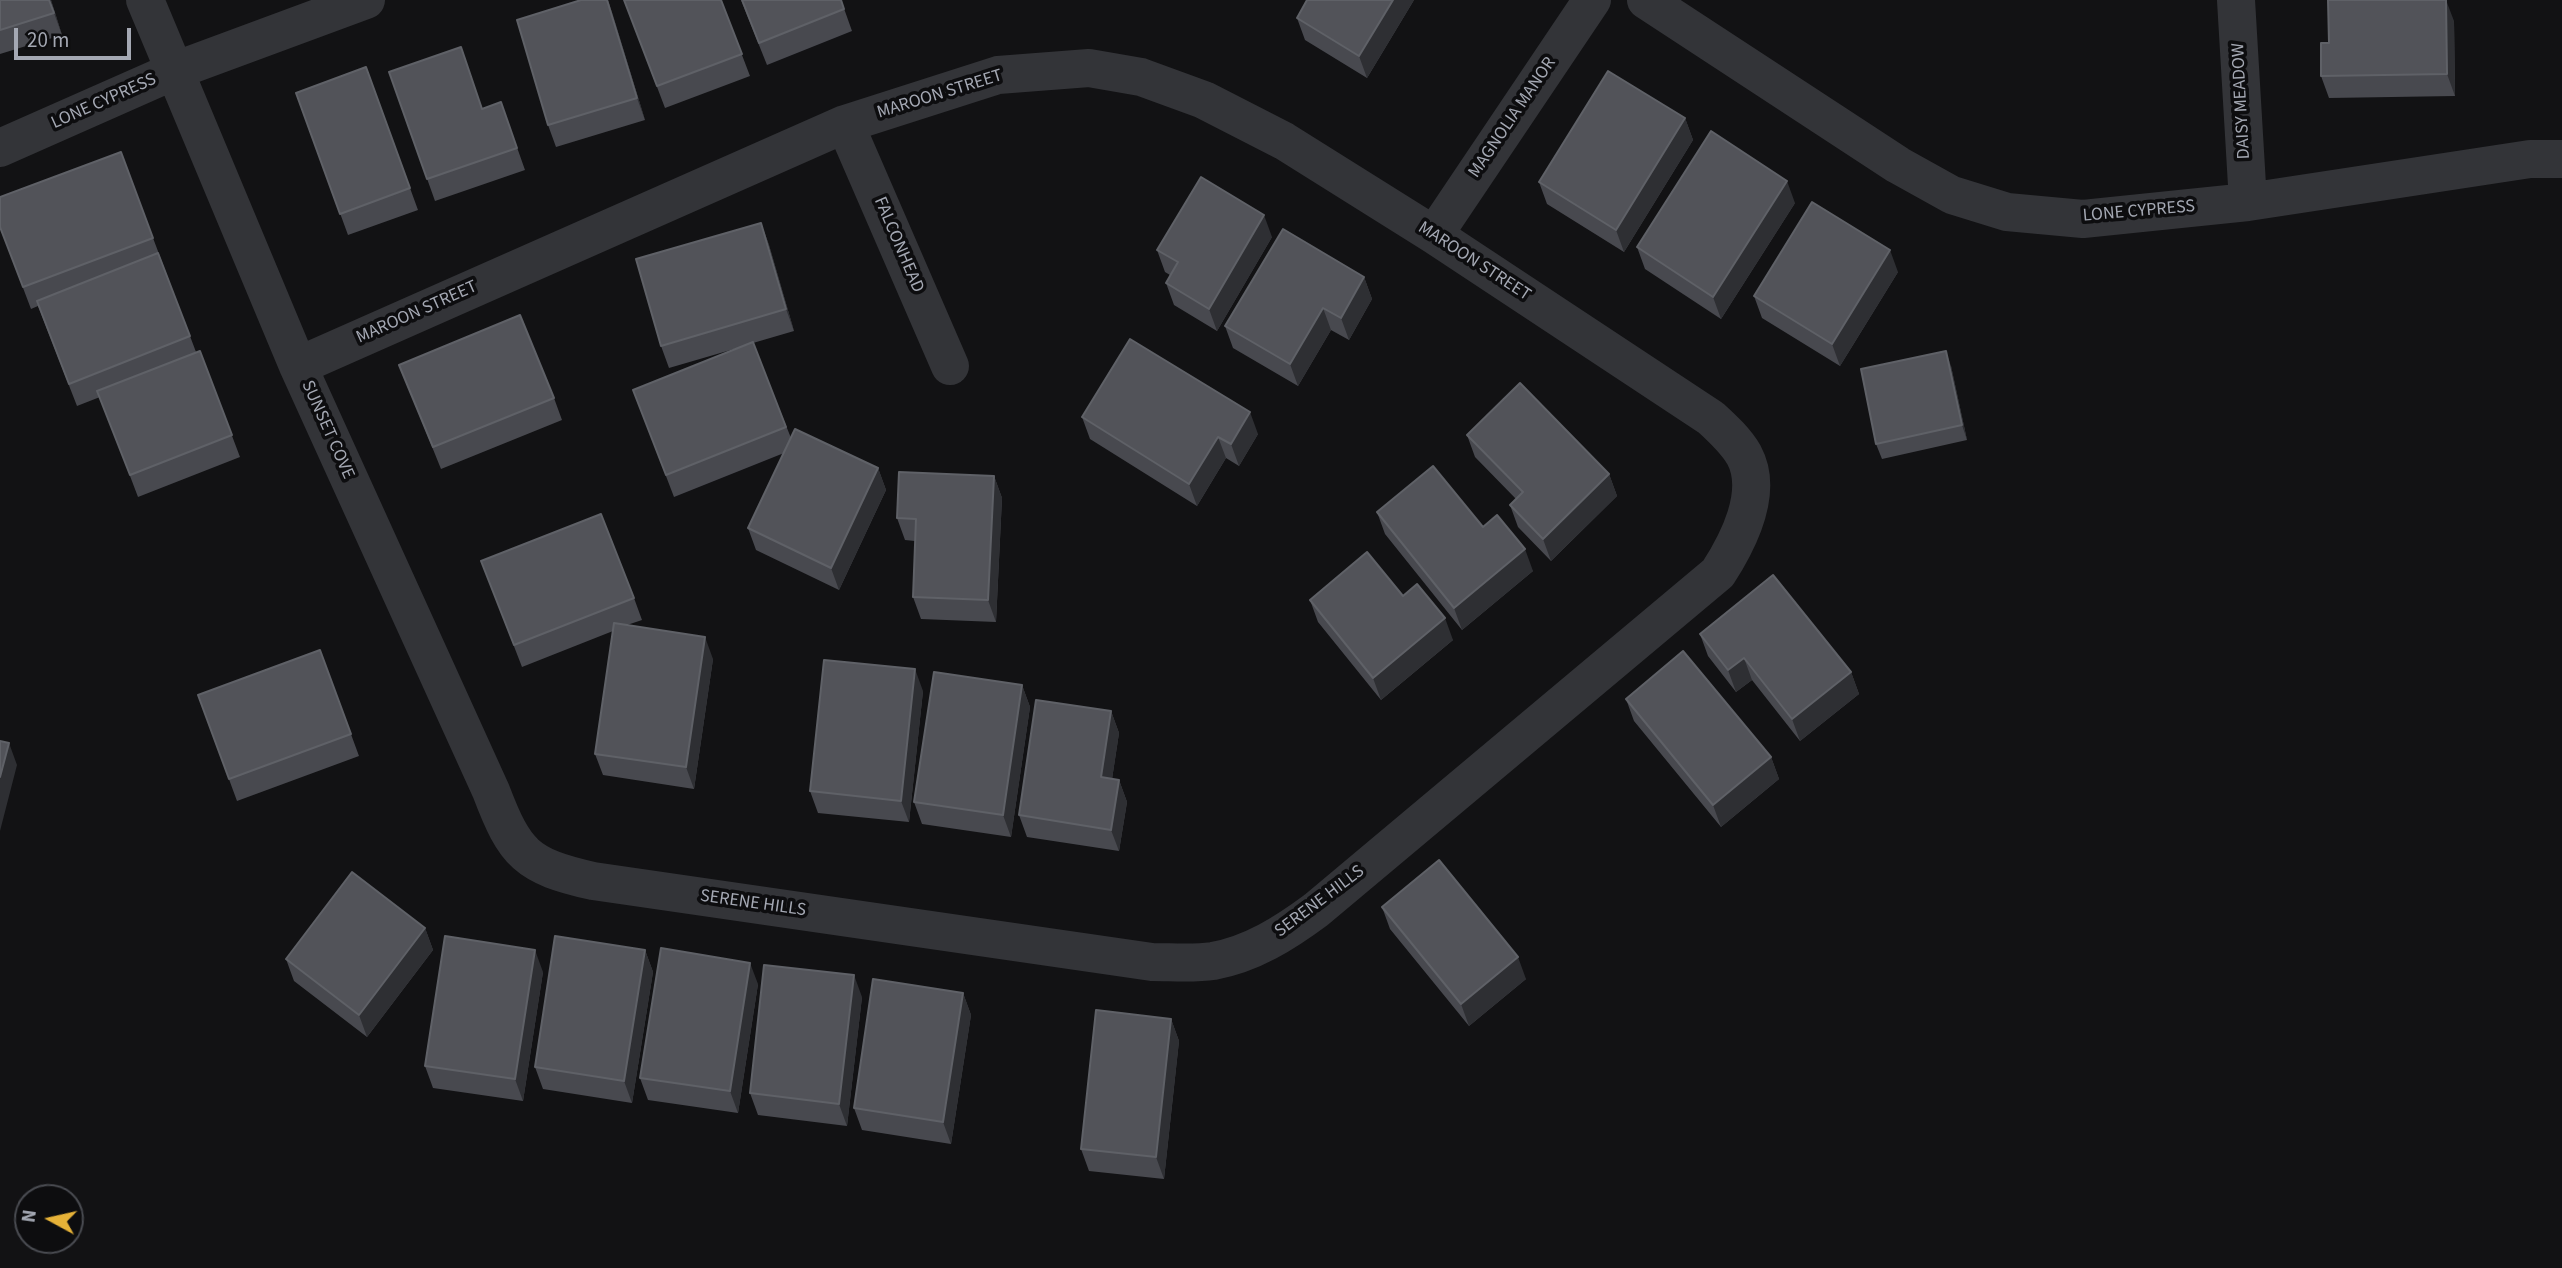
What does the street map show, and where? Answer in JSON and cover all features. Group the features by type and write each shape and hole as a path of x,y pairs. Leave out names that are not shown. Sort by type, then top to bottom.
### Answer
{"street":[{"name":"SUNSET COVE","path":"145,0 298,366 486,779 505,828 524,854"},
{"name":"LONE CYPRESS","path":"0,148 174,71 366,0"},
{"name":"MAGNOLIA MANOR","path":"1434,235 1592,0"},
{"name":"LONE CYPRESS","path":"1646,0 1898,166 1952,195 2007,212 2083,219 2248,202 2530,159 2562,159"},
{"name":"DAISY MEADOW","path":"2236,0 2248,202"},
{"name":"MAROON STREET","path":"298,366 845,124 998,75 1089,68 1141,77 1204,100 1284,141 1434,235 1712,418 1745,456 1752,482"},
{"name":"FALCONHEAD","path":"845,124 950,366"},
{"name":"SERENE HILLS","path":"524,854 545,867 593,881 1152,962 1213,961 1259,946 1316,910 1718,573 1740,530 1749,503 1752,482"}],"building":[{"path":"0,0 49,0 54,13 0,30"},
{"path":"581,0 607,0 637,98 548,125 517,20"},
{"path":"624,0 721,0 742,54 657,86"},
{"path":"742,0 841,0 844,9 759,43"},
{"path":"1307,0 1393,0 1359,56 1297,18"},
{"path":"2328,0 2446,0 2447,74 2321,76 2321,43 2329,43"},
{"path":"461,47 482,109 501,102 517,148 427,179 389,72"},
{"path":"366,67 410,188 340,214 296,93"},
{"path":"1608,71 1685,118 1616,230 1539,182"},
{"path":"1711,131 1787,181 1713,297 1637,247"},
{"path":"121,152 153,238 23,287 0,227 0,197"},
{"path":"1201,177 1264,215 1209,309 1166,283 1178,262 1157,250"},
{"path":"1812,202 1890,250 1832,344 1754,296"},
{"path":"761,223 786,309 661,346 636,259"},
{"path":"1283,229 1364,277 1341,318 1323,308 1290,364 1225,326"},
{"path":"158,253 190,336 69,384 37,301"},
{"path":"520,315 554,398 433,447 399,365"},
{"path":"1130,339 1250,412 1231,444 1218,437 1189,484 1082,417"},
{"path":"753,342 786,427 666,475 633,390"},
{"path":"200,351 232,435 130,475 97,391"},
{"path":"1946,351 1962,425 1876,444 1861,369"},
{"path":"1520,383 1609,474 1543,539 1510,505 1523,492 1467,435"},
{"path":"795,429 878,468 831,568 748,528"},
{"path":"1433,466 1483,527 1497,515 1525,549 1454,608 1377,512"},
{"path":"899,472 994,476 988,600 913,597 916,519 897,518"},
{"path":"601,514 634,598 514,645 481,561"},
{"path":"1367,552 1403,596 1417,584 1445,618 1373,678 1310,600"},
{"path":"1773,575 1851,672 1792,719 1744,658 1728,670 1700,634"},
{"path":"614,623 705,637 686,767 595,754"},
{"path":"320,650 351,734 229,779 198,695"},
{"path":"1683,651 1771,757 1713,805 1626,699"},
{"path":"824,660 915,669 901,801 810,791"},
{"path":"934,672 1022,685 1003,815 914,802"},
{"path":"1036,700 1111,711 1101,777 1119,780 1111,830 1019,815"},
{"path":"0,741 9,743 0,777"},
{"path":"1439,860 1518,957 1461,1004 1382,907"},
{"path":"352,872 425,928 359,1015 286,959"},
{"path":"445,936 535,950 515,1079 425,1066"},
{"path":"555,936 645,950 624,1081 535,1067"},
{"path":"661,948 750,963 730,1091 640,1078"},
{"path":"764,965 854,975 839,1104 750,1093"},
{"path":"873,979 963,993 943,1122 854,1108"},
{"path":"1096,1010 1171,1019 1156,1157 1081,1149"}]}
